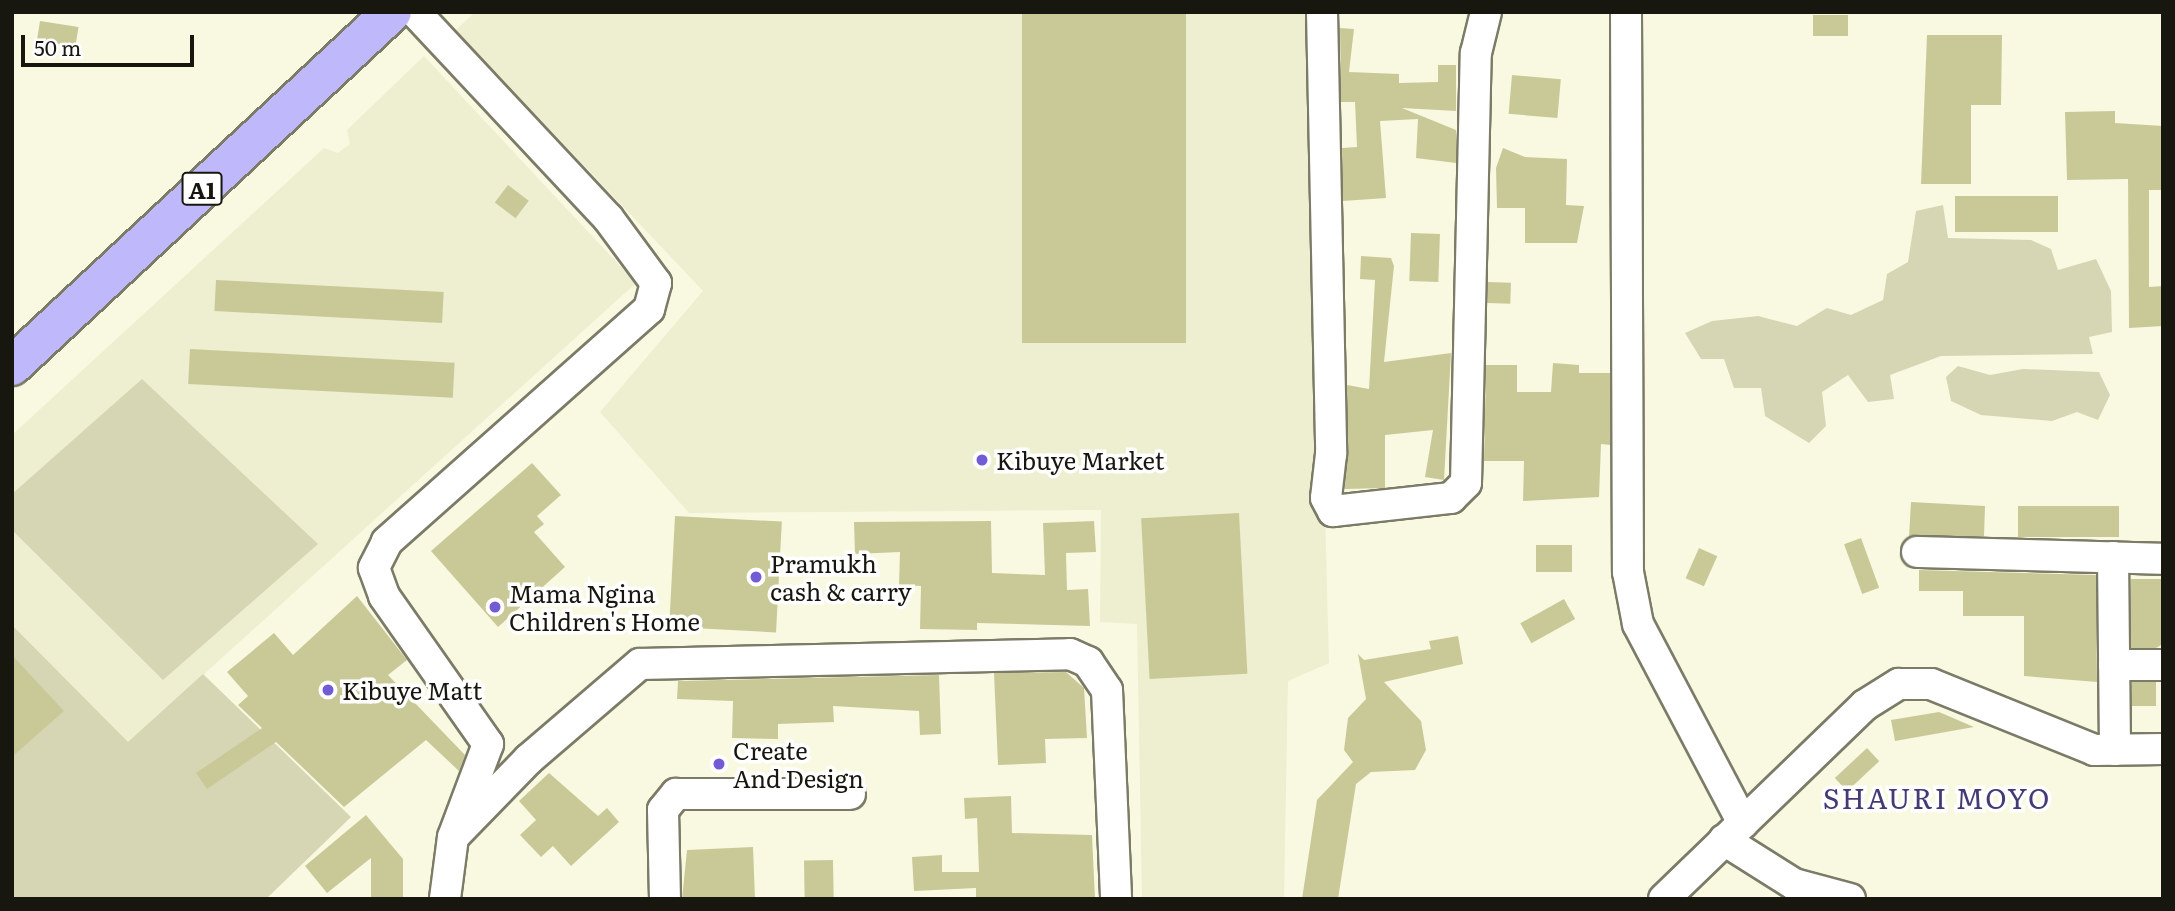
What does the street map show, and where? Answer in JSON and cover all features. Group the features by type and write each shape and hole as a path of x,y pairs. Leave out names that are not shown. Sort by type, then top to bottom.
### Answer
{"highway":[{"name":"A1","path":"12,333 355,12"},
{"name":"A1","path":"12,366 392,12"}],"street":[{"path":"415,12 608,218 656,283 649,309 387,542 374,568 384,596 488,744 453,836 445,899"},
{"path":"1322,12 1331,454 1326,498 1333,511 1451,498 1466,483 1475,80 1486,12"},
{"path":"1626,12 1628,572 1637,624 1733,832 1794,884 1850,899"},
{"path":"1917,552 2163,559"},
{"path":"2113,557 2115,750"},
{"path":"453,836 528,760 640,664 1070,654 1088,662 1107,690 1116,899"},
{"path":"2114,665 2163,665"},
{"path":"1664,899 1865,705 1913,680 2094,750 2163,749"},
{"path":"665,899 663,810 676,794 850,794"}],"shaded area":[{"name":"Kibuye Market","path":"475,12 1312,12 1329,663 1288,681 1284,899 1142,899 1137,624 1100,622 1101,510 689,513 600,412 703,291 456,30"},
{"path":"424,56 636,283 128,743 12,625 12,435 324,148 338,153 350,144 347,130"},
{"path":"1943,205 1948,238 2031,240 2051,249 2058,270 2096,259 2111,291 2112,332 2089,337 2093,354 1941,356 1890,375 1894,399 1868,402 1848,375 1822,392 1826,426 1809,443 1765,416 1761,388 1734,388 1724,359 1701,359 1685,333 1712,321 1758,316 1797,326 1827,308 1851,315 1883,300 1887,274 1908,262 1916,211"},
{"path":"1958,366 1990,375 2023,369 2099,372 2110,395 2098,420 2077,412 2052,421 1981,415 1951,401 1946,377"},
{"path":"142,379 318,544 163,680 12,530 12,494"},
{"path":"12,625 128,742 203,674 351,817 266,899 12,899"}],"building":[{"path":"1022,12 1186,12 1186,343 1022,343"},
{"path":"1813,15 1848,15 1848,36 1813,36"},
{"path":"40,21 79,27 75,47 37,41"},
{"path":"1340,28 1354,29 1349,72 1399,74 1399,83 1438,82 1438,65 1456,65 1456,111 1402,108 1456,130 1456,163 1416,158 1418,119 1380,121 1386,198 1343,201 1342,148 1357,147 1355,102 1341,102"},
{"path":"1927,35 2002,35 2001,105 1971,105 1971,184 1921,184"},
{"path":"1512,75 1561,79 1557,118 1509,114"},
{"path":"2115,111 2115,123 2163,126 2163,190 2149,190 2149,287 2163,286 2163,326 2129,328 2128,179 2067,180 2065,112"},
{"path":"1503,148 1525,157 1567,159 1566,205 1584,206 1577,243 1525,243 1525,208 1497,208 1496,168"},
{"path":"508,185 529,201 516,218 495,203"},
{"path":"1955,196 2058,196 2058,232 1955,232"},
{"path":"1411,233 1440,234 1438,282 1409,281"},
{"path":"1361,256 1391,258 1394,266 1384,362 1451,353 1444,480 1425,477 1433,430 1385,435 1385,488 1345,489 1347,385 1369,389 1375,280 1360,279"},
{"path":"216,280 444,292 442,323 214,311"},
{"path":"1488,282 1511,283 1510,304 1487,303"},
{"path":"190,349 455,363 453,398 188,384"},
{"path":"1553,363 1579,365 1579,373 1610,373 1610,445 1601,444 1599,497 1523,501 1524,461 1484,461 1486,365 1517,365 1517,392 1551,392"},
{"path":"532,463 561,495 537,516 544,524 534,532 565,567 498,627 431,551"},
{"path":"1911,502 1985,506 1984,536 1909,537"},
{"path":"2018,506 2119,506 2119,537 2018,537"},
{"path":"1239,513 1247,674 1150,679 1141,518"},
{"path":"675,516 782,522 776,632 669,627"},
{"path":"991,521 992,573 1045,575 1043,523 1094,521 1096,552 1066,553 1067,590 1088,589 1090,626 977,623 977,630 920,629 921,586 899,585 900,552 855,554 854,522"},
{"path":"1861,538 1879,588 1862,594 1844,544"},
{"path":"1536,545 1572,545 1572,572 1536,572"},
{"path":"1699,548 1717,556 1704,586 1686,578"},
{"path":"1919,570 2096,575 2097,682 2024,676 2024,616 1963,616 1963,591 1919,591"},
{"path":"2131,579 2163,579 2163,644 2156,648 2131,648"},
{"name":"Kibuye Matt","path":"357,596 407,660 388,675 465,755 459,771 426,740 344,807 276,742 207,789 196,773 262,728 238,705 248,696 227,672 274,633 293,655"},
{"path":"1564,599 1575,619 1531,643 1520,623"},
{"path":"1458,636 1463,664 1384,682 1421,721 1426,750 1415,770 1371,772 1356,784 1338,899 1302,899 1317,800 1353,762 1344,750 1348,718 1366,699 1358,654 1364,660 1431,649 1429,641"},
{"path":"12,655 64,711 12,757"},
{"path":"1066,672 1084,688 1087,738 1045,739 1046,763 998,765 994,673"},
{"path":"939,675 941,734 920,735 919,711 833,706 834,722 778,724 778,739 732,738 733,701 677,699 678,681"},
{"path":"2132,682 2156,682 2156,706 2132,706"},
{"path":"1939,712 1974,727 1895,741 1891,720"},
{"path":"1867,748 1879,761 1847,791 1835,778"},
{"path":"549,773 598,816 607,808 619,822 571,866 553,846 541,857 520,835 536,820 519,801"},
{"path":"1011,796 1012,833 1092,835 1095,899 976,899 976,888 914,891 912,857 942,855 942,872 979,872 977,818 965,819 964,798"},
{"path":"366,815 403,859 403,899 371,899 371,858 327,893 305,866"},
{"path":"753,847 755,899 682,899 687,850"},
{"path":"833,860 834,899 805,899 804,861"}],"place":[{"name":"Kibuye Market","path":"982,460"},
{"name":"Pramukh cash & carry","path":"756,577"},
{"name":"Mama Ngina Children's Home","path":"495,607"},
{"name":"Kibuye Matt","path":"328,690"},
{"name":"Create And Design","path":"719,764"}],"district":[{"name":"SHAURI MOYO","path":"1937,797"}]}
